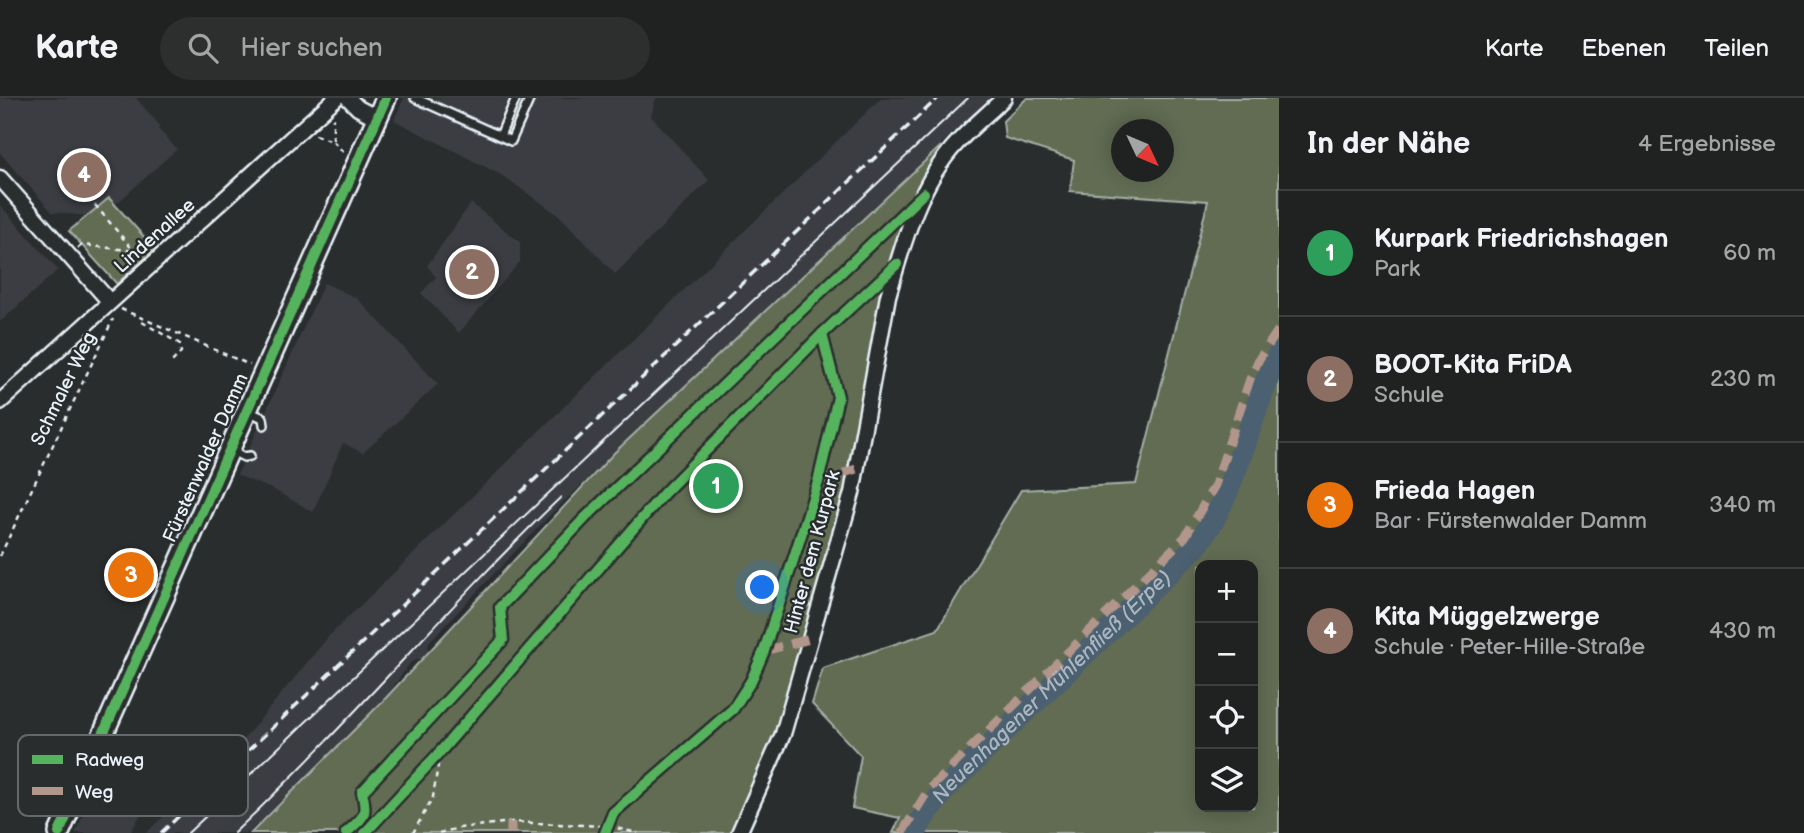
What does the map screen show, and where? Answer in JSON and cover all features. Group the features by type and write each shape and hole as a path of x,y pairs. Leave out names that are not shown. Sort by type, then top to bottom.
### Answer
{"main road":[{"name":"Fürstenwalder Damm","path":"102,735 386,98"},
{"name":"Fürstenwalder Damm","path":"59,833 67,816"}],"street":[{"path":"348,98 358,108 377,118"},
{"name":"Hinter dem Kurpark","path":"739,833 783,734 852,493 888,296 897,264 924,193 940,165 956,144 1004,98"},
{"name":"Lindenallee","path":"0,402 114,306 153,263 334,105"},
{"path":"0,178 114,306"}],"lane":[{"path":"415,98 511,141 530,98"},
{"path":"499,136 516,98"},
{"path":"247,411 263,418 264,425"},
{"path":"229,450 244,457 250,456"}],"path":[{"path":"333,141 334,105"},
{"path":"310,133 333,141 345,154"},
{"path":"95,205 132,250 153,263"},
{"path":"69,256 82,245 151,253 153,263"},
{"path":"114,306 264,371"},
{"path":"142,323 180,344 181,352 172,362"},
{"path":"413,833 433,797 440,752"},
{"path":"439,833 512,822 607,826 638,833"}],"shaded area":[{"path":"0,98 136,98 160,126 158,129 177,149 115,205 109,198 87,216 52,212 0,153"},
{"path":"404,98 656,98 651,116 709,180 615,274 561,217 503,176 394,120"},
{"path":"881,98 990,98 552,513 429,642 427,652 420,659 411,662 383,701 248,833 146,833 164,816 248,816 247,735 329,636"},
{"path":"471,203 520,242 520,262 459,333 421,293 436,277 427,266"},
{"path":"0,205 58,270 0,322"},
{"path":"324,283 357,298 438,384 363,453 343,443 313,512 274,490 237,475"},
{"path":"83,816 140,816 130,833 75,833"}],"green space":[{"path":"1027,98 1279,98 1279,833 893,833 900,818 852,808 861,756 812,704 823,668 937,630 1021,490 1136,484 1208,201 1070,191 1074,160 1005,138 1003,121"},
{"path":"941,146 891,270 841,519 775,733 733,833 251,833 383,701 614,453"},
{"path":"109,198 155,249 117,284 69,231"}],"waterway":[{"name":"Neuenhagener Mühlenfließ (Erpe)","path":"915,833 922,819 947,787 1197,545 1223,500 1279,354"}],"tram line":[{"path":"98,735 382,98"},
{"path":"248,776 968,98"},
{"path":"234,833 317,751 478,580 561,497"},
{"path":"54,833 62,816"},
{"path":"188,833 206,816"}],"railway":[{"path":"248,751 938,98"},
{"path":"161,833 179,816"}],"marked path":[{"path":"902,833 929,789 1185,537 1215,485 1250,379 1259,359 1279,329"},
{"path":"818,482 856,469"},
{"path":"764,651 810,639"},
{"path":"511,822 511,833"}],"cycle path":[{"path":"103,735 386,98"},
{"path":"346,833 363,816 365,807 362,792 503,640 500,607 586,517 924,193"},
{"path":"365,833 440,752 664,493 822,334 897,264"},
{"path":"605,833 613,813 733,709 751,681 764,651 818,482 838,397 822,334"},
{"path":"59,833 67,816"}],"place":[{"name":"Kita Müggelzwerge","path":"84,175"},
{"name":"BOOT-Kita FriDA","path":"472,272"},
{"name":"Kurpark Friedrichshagen","path":"716,486"},
{"name":"Frieda Hagen","path":"131,575"}]}
